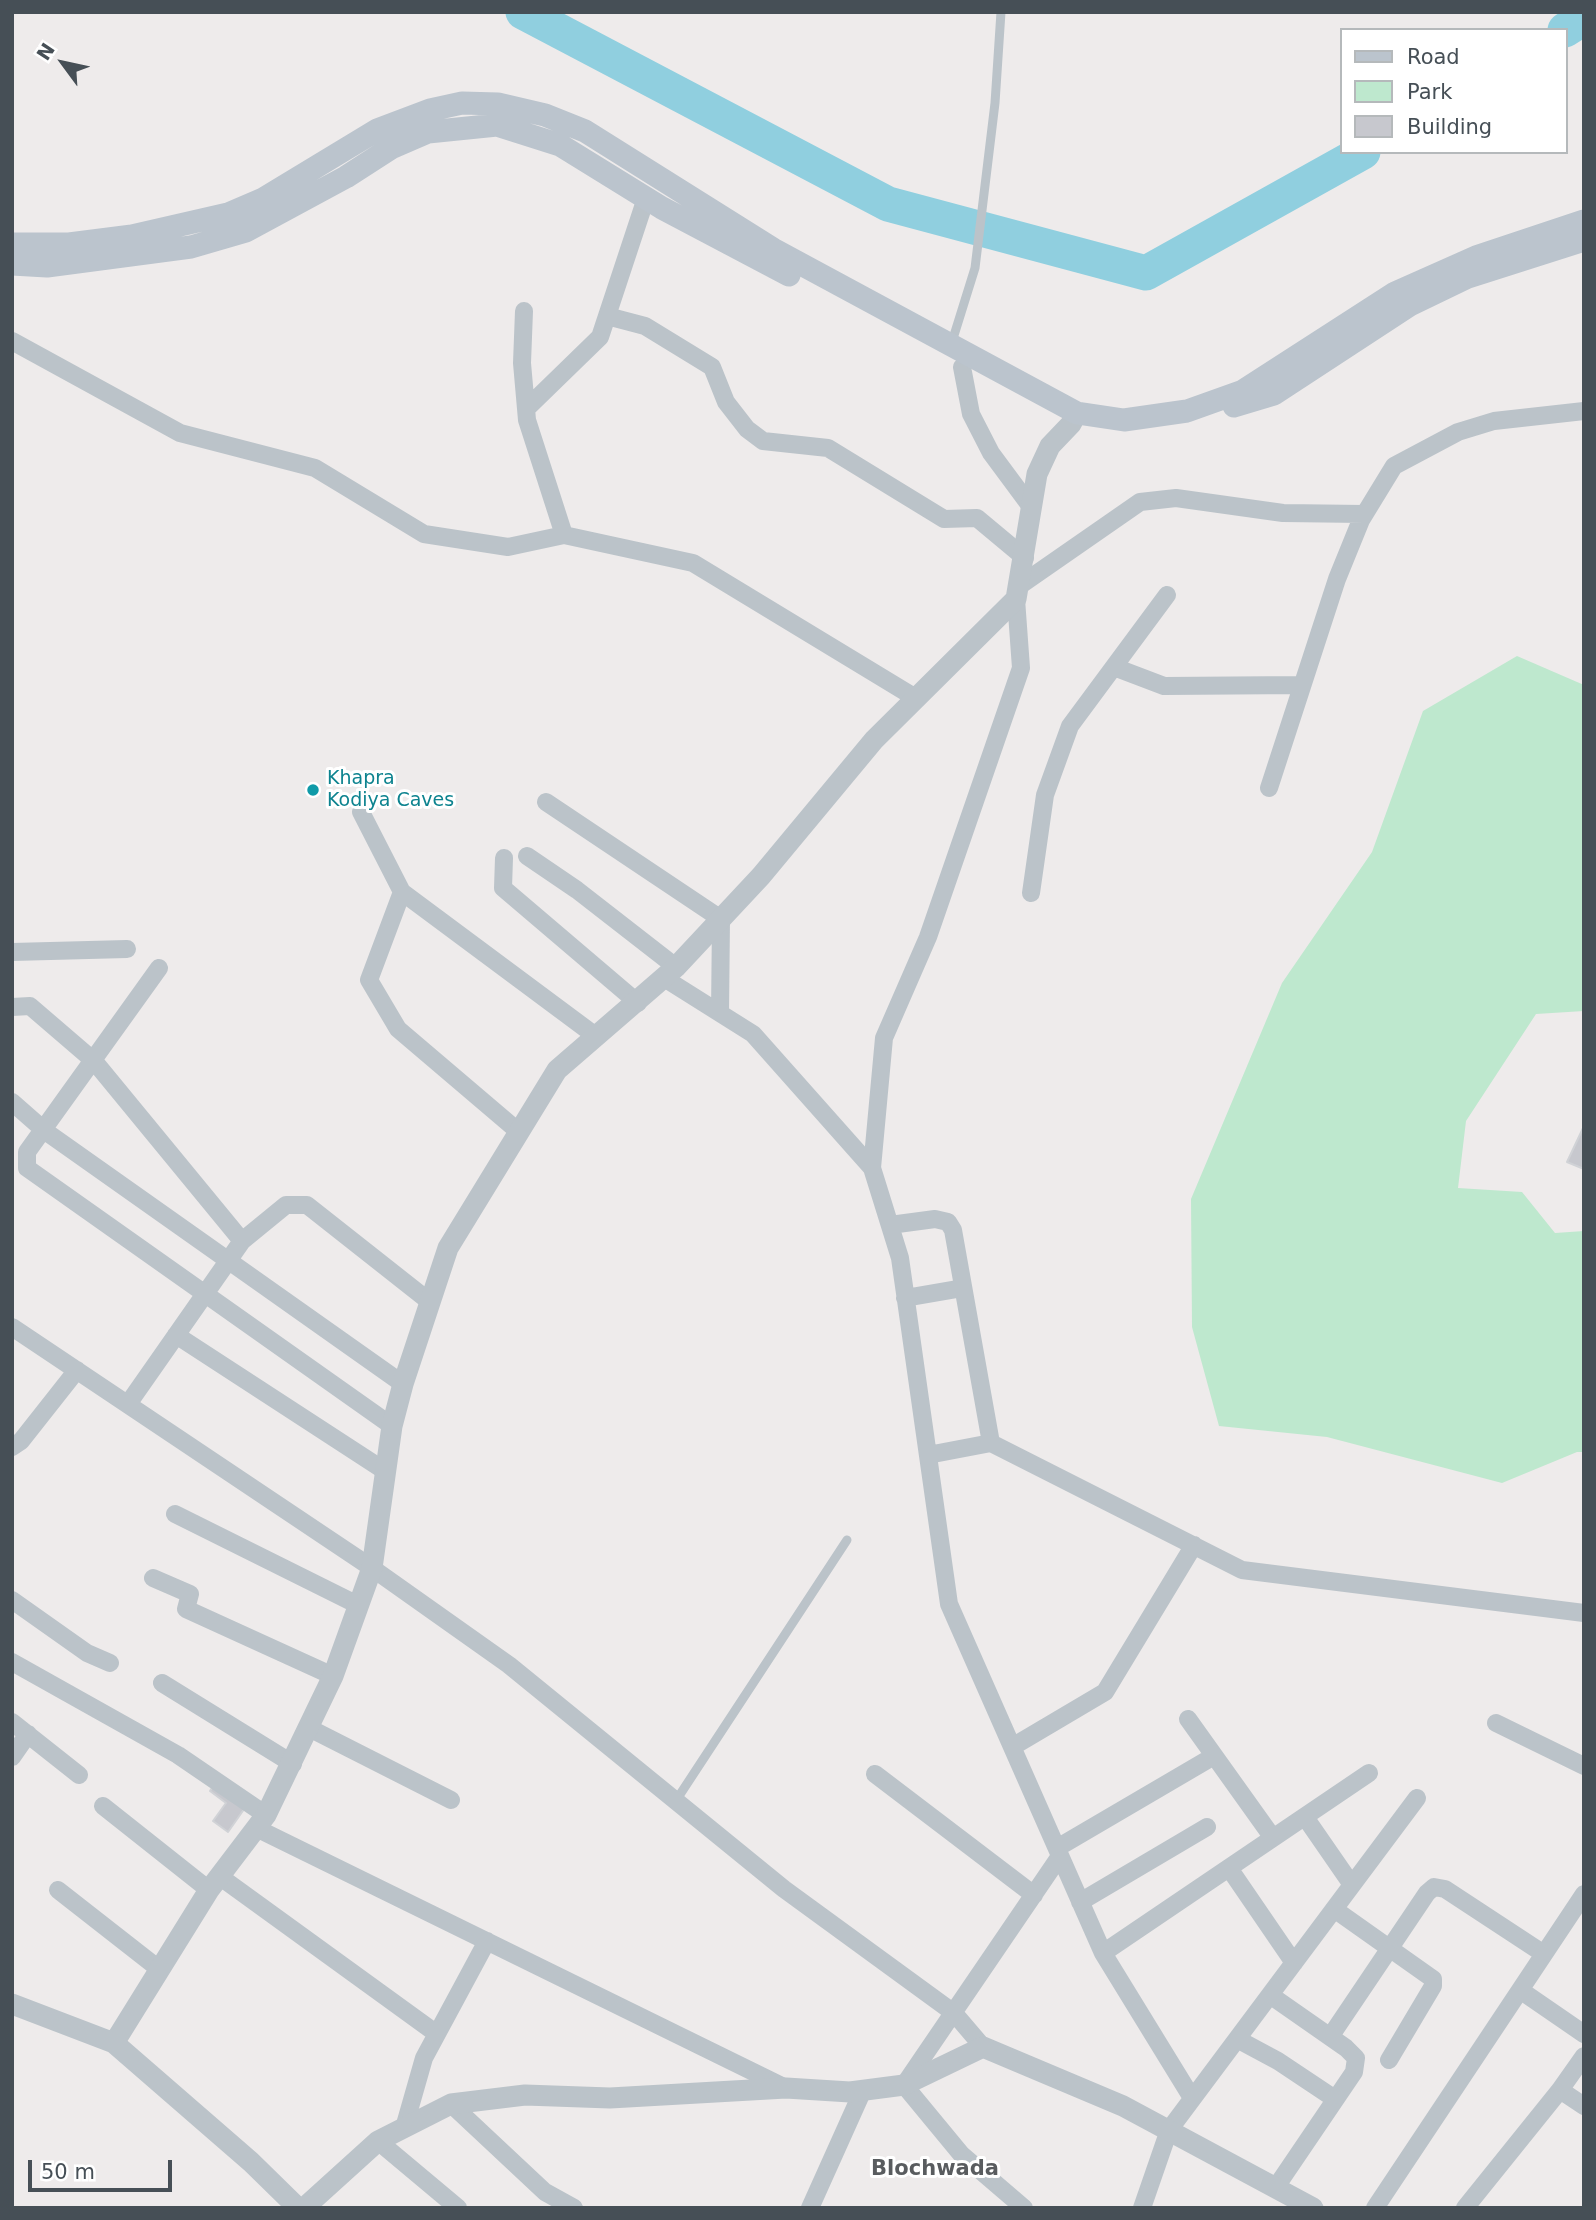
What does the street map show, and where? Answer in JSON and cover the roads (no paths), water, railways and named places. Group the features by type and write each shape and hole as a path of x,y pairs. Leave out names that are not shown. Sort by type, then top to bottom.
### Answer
{"main road":[{"path":"12,244 69,244 132,236 228,214 274,193 377,130 430,110 462,103 498,104 545,115 585,131 774,249 950,346 1074,419"},
{"path":"12,264 47,266 191,247 246,232 391,148 428,132 497,125 560,145 646,198 962,367 1074,419 1124,420 1187,411 1243,391 1340,341 1403,299 1476,257 1584,221"},
{"path":"1403,299 1584,240"}],"street":[{"path":"526,409 594,344 604,328 646,198"},
{"path":"524,311 522,363 526,409 550,499 564,535"},
{"path":"607,316 645,326 712,367 726,402 747,429 763,441 828,448 944,519 977,518 1025,558"},
{"path":"12,341 180,433 315,468 424,534 508,547 564,535 693,563 914,697"},
{"path":"962,367 971,414 991,453 1031,507"},
{"path":"1269,788 1337,579 1364,514 1394,466 1458,432 1494,421 1584,411"},
{"path":"1074,419 1050,446 1037,474 1018,593 1021,668 928,937 884,1038 872,1168 900,1258 949,1604 1103,1953 1192,2098"},
{"path":"114,2043 214,1883 261,1821 293,1764 333,1676 372,1568 392,1426 402,1384 447,1248 557,1070 670,973 914,697 1018,593 1140,502 1175,498 1283,513 1364,514"},
{"path":"1031,892 1045,795 1070,726 1167,595"},
{"path":"1114,667 1164,686 1302,685"},
{"path":"547,803 720,919"},
{"path":"361,812 402,891 597,1037"},
{"path":"527,856 577,890 670,973 720,1013 753,1034 872,1168"},
{"path":"503,858 503,888 638,1003"},
{"path":"402,891 369,980 398,1030 519,1132"},
{"path":"720,919 720,1013"},
{"path":"12,953 127,949"},
{"path":"159,968 27,1153 27,1168 392,1426"},
{"path":"12,1007 30,1006 94,1061 242,1241"},
{"path":"12,1102 45,1130 402,1384"},
{"path":"128,1405 242,1241 286,1205 307,1205 430,1302"},
{"path":"890,1225 935,1219 948,1222 953,1230 991,1443"},
{"path":"905,1297 963,1289"},
{"path":"12,1327 372,1568 509,1665 785,1889 954,2013 982,2047 1123,2106 1282,2197 1313,2208"},
{"path":"176,1335 385,1472"},
{"path":"12,1447 21,1441 77,1370"},
{"path":"928,1455 991,1443 1242,1570 1584,1613"},
{"path":"175,1514 358,1605"},
{"path":"1012,1747 1105,1692 1194,1545"},
{"path":"153,1578 190,1594 186,1609 333,1676"},
{"path":"12,1600 88,1653 110,1663"},
{"path":"12,1662 177,1755 261,1821 488,1941 786,2088"},
{"path":"162,1684 293,1764"},
{"path":"1188,1718 1273,1838"},
{"path":"12,1722 79,1775"},
{"path":"1496,1723 1584,1766"},
{"path":"309,1728 451,1800"},
{"path":"12,1756 28,1734"},
{"path":"904,2085 1034,1895 1058,1852 1214,1756"},
{"path":"1103,1953 1369,1773"},
{"path":"874,1774 1034,1895"},
{"path":"1142,2208 1169,2130 1417,1798"},
{"path":"103,1806 437,2034"},
{"path":"1305,1817 1352,1885"},
{"path":"1080,1902 1207,1827"},
{"path":"1229,1868 1294,1963"},
{"path":"1330,2037 1434,1886 1445,1889 1544,1954"},
{"path":"58,1890 159,1969"},
{"path":"1375,2208 1584,1894"},
{"path":"1334,1909 1433,1979 1433,1986 1389,2060"},
{"path":"404,2128 425,2058 488,1941"},
{"path":"1520,1990 1584,2034"},
{"path":"1270,1995 1356,2058 1353,2072 1335,2099 1282,2197"},
{"path":"12,2004 114,2043 251,2162 298,2208"},
{"path":"1237,2039 1278,2061 1335,2099"},
{"path":"304,2208 378,2141 451,2104 525,2095 610,2098 786,2088 850,2092 904,2085 982,2047"},
{"path":"1465,2208 1584,2056"},
{"path":"904,2085 961,2154 1024,2208"},
{"path":"815,2206 863,2090"},
{"path":"1560,2090 1584,2106"},
{"path":"451,2104 545,2192 574,2208"},
{"path":"378,2141 458,2208"}],"lane":[{"path":"950,346 975,268 995,103 1001,12"},
{"path":"677,1799 847,1540"}],"waterway":[{"path":"523,12 888,204 1146,273 1359,154"},
{"path":"1568,28 1584,18"}],"place":[{"name":"Khapra Kodiya Caves","path":"313,790"}],"district":[{"name":"Blochwada","path":"935,2170"}]}
